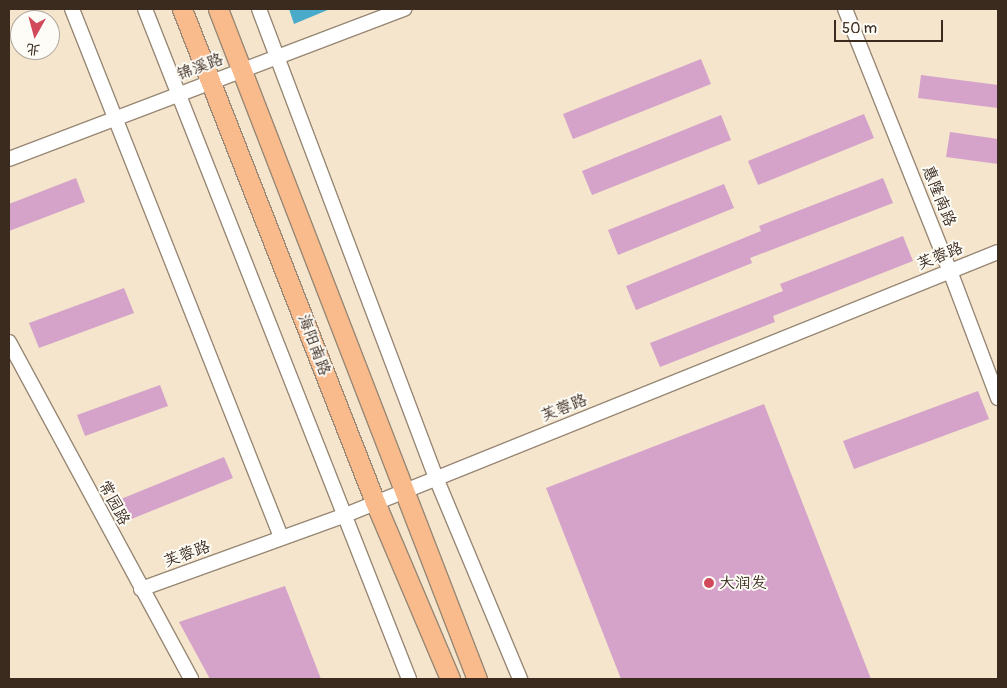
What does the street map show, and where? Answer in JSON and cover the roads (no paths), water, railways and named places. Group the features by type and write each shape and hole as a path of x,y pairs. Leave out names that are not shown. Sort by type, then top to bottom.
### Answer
{"main road":[{"name":"海阳南路","path":"182,9 375,502 450,679"},
{"name":"海阳南路","path":"218,9 243,69 477,679"}],"street":[{"path":"72,9 281,537"},
{"path":"145,9 343,516 409,679"},
{"path":"259,9 436,478 520,679"},
{"name":"锦溪路","path":"9,159 404,9"},
{"name":"惠隆南路","path":"845,9 950,271 998,398"},
{"name":"芙蓉路","path":"141,589 343,516 998,252"},
{"name":"常园路","path":"9,342 191,679"}],"water":[{"path":"289,9 330,9 294,24"}],"place":[{"name":"大润发","path":"709,583"}]}
